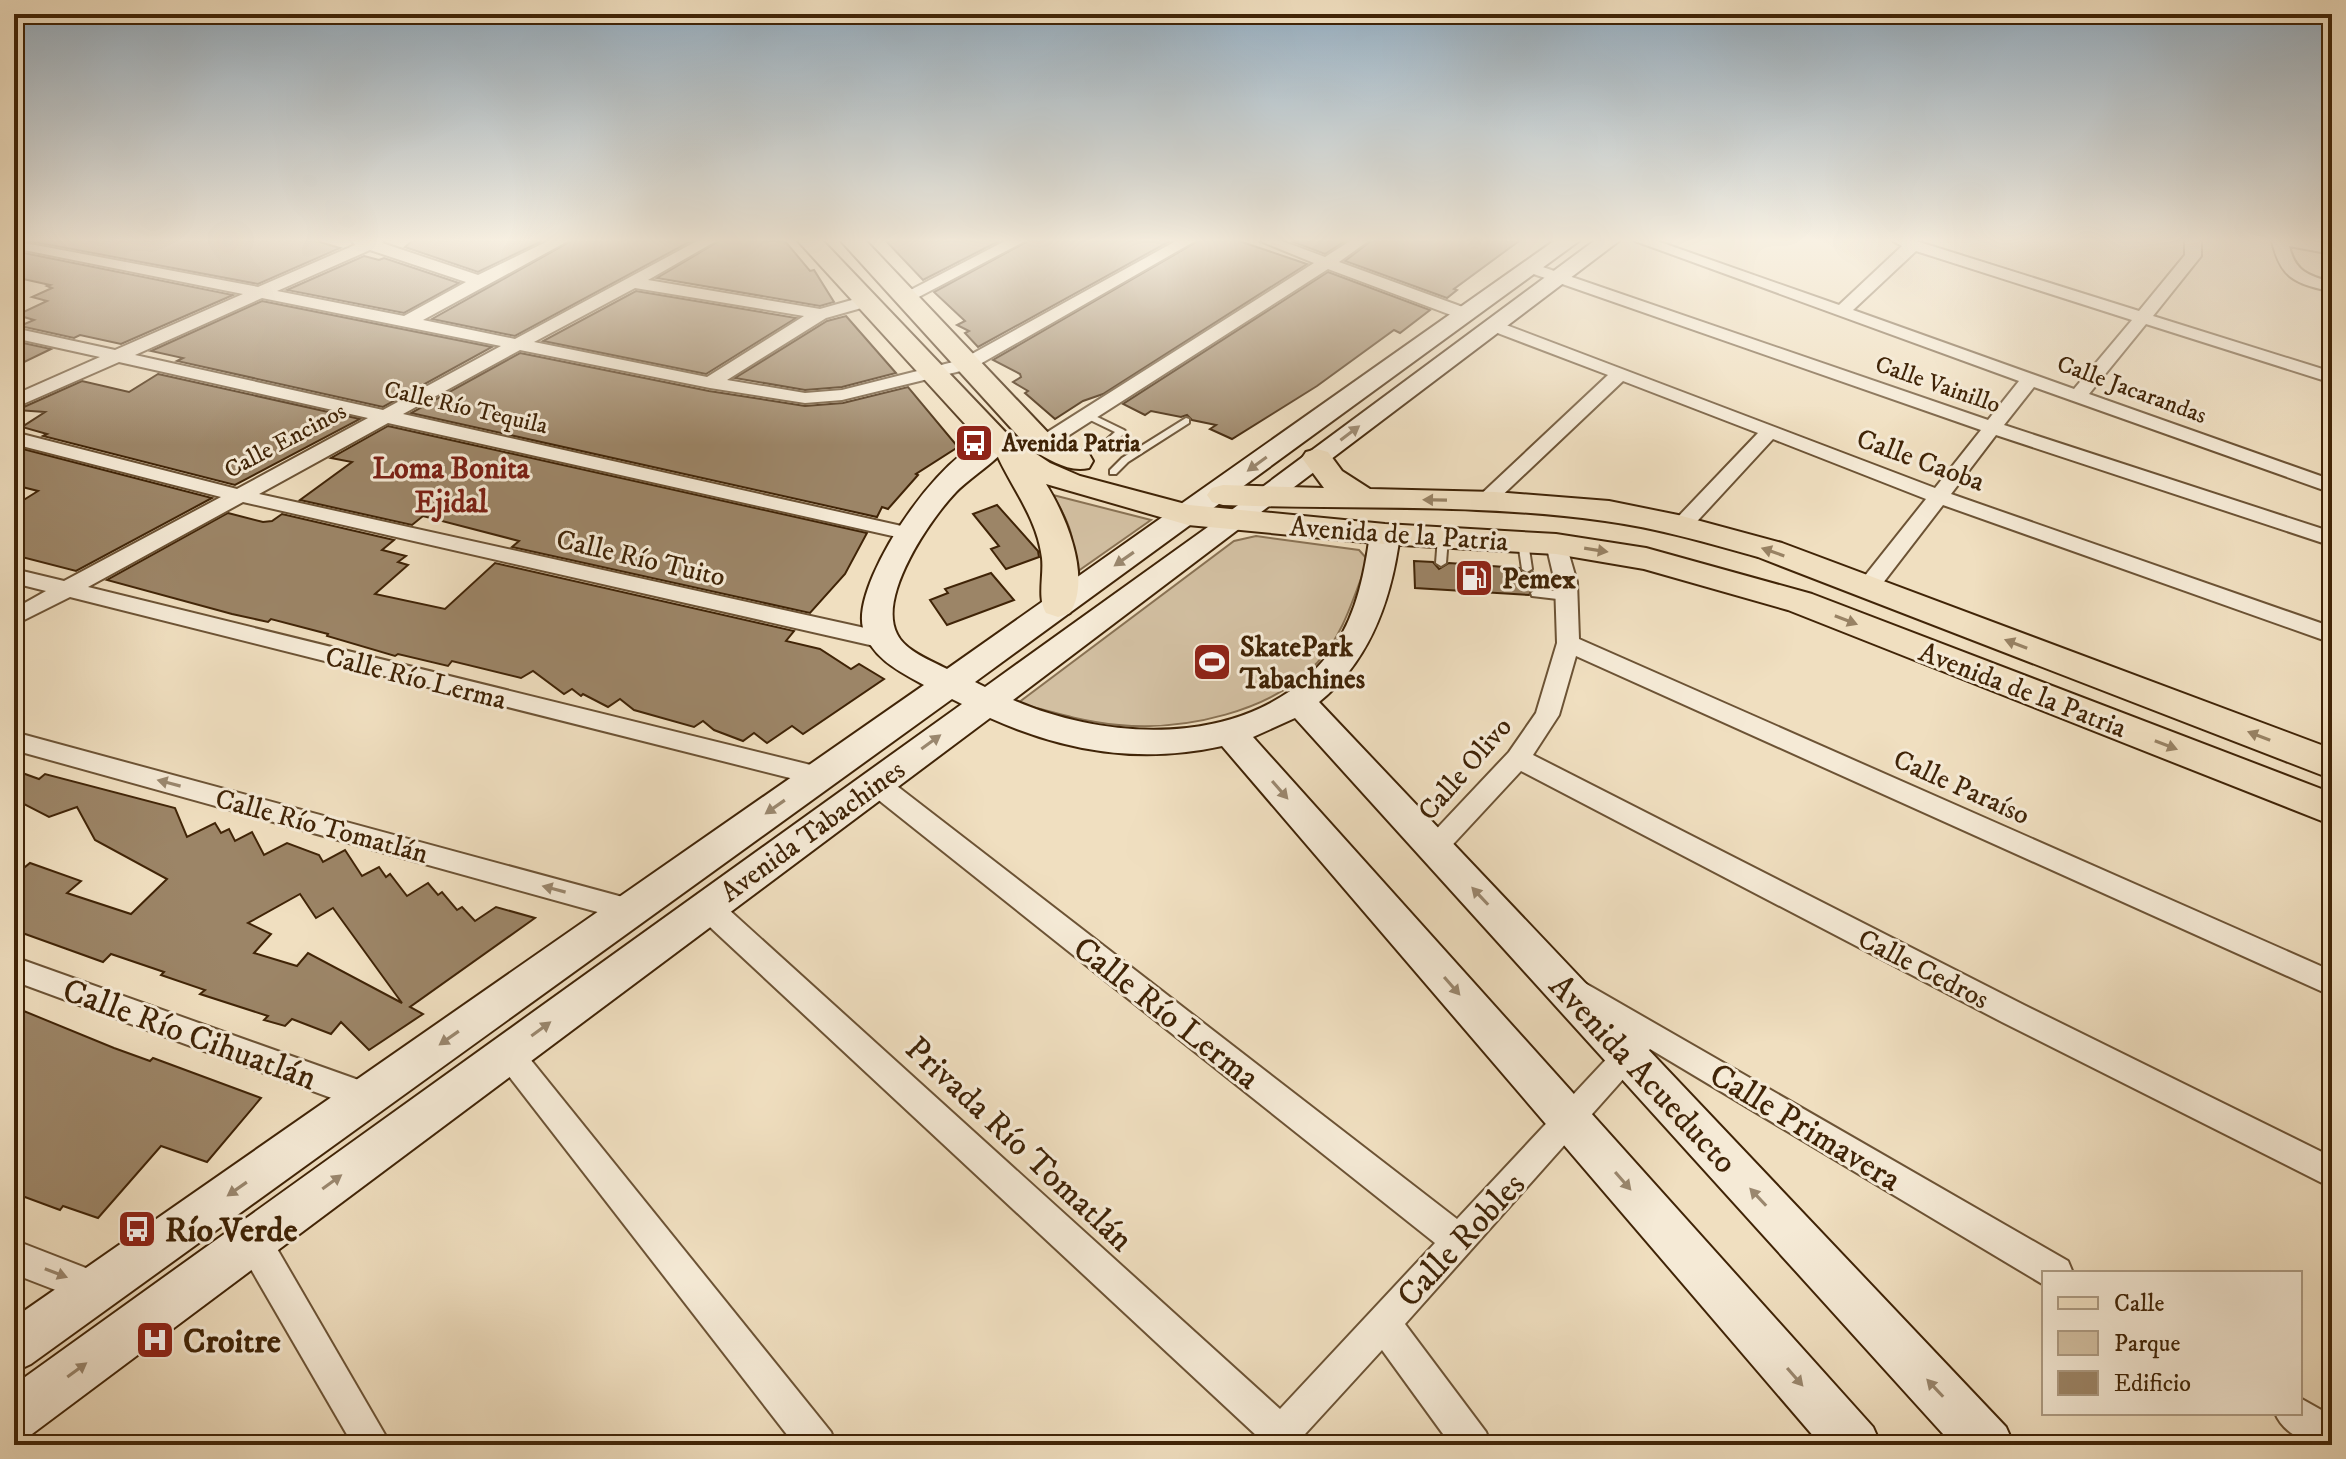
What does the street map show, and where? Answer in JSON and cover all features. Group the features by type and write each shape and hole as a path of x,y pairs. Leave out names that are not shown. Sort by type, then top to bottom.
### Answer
{"main road":[{"name":"Avenida de la Patria","path":"873,309 1003,446 1039,470 1069,483 1385,534 1442,550 1525,555 1556,544 1646,559 1800,602 2332,809"},
{"name":"Avenida de la Patria","path":"916,309 1042,444 1080,462 1111,457 1226,506 1367,499 1485,501 1586,508 1682,525 1770,550 2332,764"},
{"path":"1003,446 1051,520 1063,575 1058,605"},
{"path":"1317,458 1321,470 1331,480 1367,499"}],"street":[{"path":"14,402 222,309"},
{"path":"347,309 710,383 805,398 842,395 967,364 1065,309"},
{"path":"407,322 430,309"},
{"name":"Calle Encinos","path":"14,618 581,309"},
{"path":"791,309 820,314"},
{"path":"710,383 820,314 837,309"},
{"path":"1042,444 1252,309"},
{"path":"1452,309 1465,314"},
{"name":"Avenida Tabachines","path":"14,1416 986,702 1472,309"},
{"name":"Avenida Tabachines","path":"14,1347 1058,605 1226,506 1317,458 1515,309"},
{"name":"Calle Vainillo","path":"1648,309 1990,427 2332,539"},
{"name":"Calle Jacarandas","path":"1837,309 2332,487"},
{"path":"2120,309 2332,378"},
{"path":"2079,395 2148,309"},
{"name":"Calle Caoba","path":"1493,325 1938,496 2332,635"},
{"name":"Calle Río Tequila","path":"14,333 906,533"},
{"path":"1485,501 1620,374"},
{"path":"1868,587 2031,378"},
{"path":"1682,525 1770,432"},
{"name":"Calle Río Tuito","path":"14,438 238,495 883,640"},
{"path":"1003,446 947,484 906,533 880,597 876,618 883,640 904,658 986,702 1029,721 1070,733 1131,743 1179,741 1229,732 1299,701 1345,656 1361,627 1381,567 1385,534"},
{"name":"Calle Olivo","path":"1435,847 1518,758 1547,715 1568,643 1566,582 1556,544"},
{"name":"Calle Río Lerma","path":"14,576 818,776"},
{"name":"Calle Paraíso","path":"1568,643 2332,984"},
{"name":"Avenida Acueducto","path":"1299,701 1557,979 1639,1044 1988,1445"},
{"path":"1229,732 1855,1445"},
{"name":"Calle Río Tomatlán","path":"14,741 630,910"},
{"name":"Calle Cedros","path":"1518,758 2012,1013 2332,1173"},
{"name":"Calle Río Lerma","path":"875,783 1459,1241"},
{"name":"Privada Río Tomatlán","path":"707,907 1276,1440"},
{"name":"Calle Río Cihuatlán","path":"14,969 367,1097"},
{"name":"Calle Robles","path":"1276,1440 1639,1044"},
{"name":"Calle Primavera","path":"1639,1044 2052,1271"},
{"path":"508,1053 818,1445"},
{"path":"253,1240 373,1445"},
{"path":"14,1257 97,1289"},
{"path":"1383,1323 1473,1445"},
{"path":"2296,1415 2332,1436"}],"lane":[{"path":"1087,415 1121,432 1111,457 1125,460 1186,421"},
{"path":"1536,593 1566,596"}],"green space":[{"path":"1053,495 1151,520 1071,576 1071,534"},
{"path":"1256,536 1359,550 1368,560 1334,640 1317,663 1298,680 1252,706 1226,715 1171,725 1106,724 1018,703 1234,541"}],"building":[{"path":"30,309 201,309 121,344 20,326 34,320 17,315"},
{"path":"244,309 302,309 492,347 383,407 177,361 183,358 151,351"},
{"path":"384,309 411,309 404,313"},
{"path":"450,309 565,309 515,336 432,319"},
{"path":"602,309 743,309 796,318 706,374 543,341"},
{"path":"952,309 1047,309 978,347 965,333 969,331 957,325 965,321"},
{"path":"1081,309 1236,309 1103,394 1083,401 1055,419 1025,393 1028,391 1013,382 1021,377 1020,374 993,360"},
{"path":"1270,309 1430,310 1400,333 1394,330 1317,386 1232,439 1210,429 1216,425 1192,420 1187,415 1181,417 1151,411 1145,415 1123,404"},
{"path":"846,316 896,373 842,387 805,390 735,378 827,321"},
{"path":"14,341 51,349 14,367"},
{"path":"520,353 709,391 805,406 843,403 908,387 958,447 916,474 888,509 882,507 877,517 411,413"},
{"path":"158,374 360,419 235,485 43,436 47,434 22,427 45,412 17,410 82,381 129,392"},
{"path":"388,426 867,533 845,574 810,613 512,547 519,541 423,516 412,525 300,500 352,462 331,458"},
{"path":"23,449 212,498 76,571 14,555 14,506 38,491 14,485 14,455"},
{"path":"997,505 1038,551 1039,557 1006,569 991,549 999,546 973,514"},
{"path":"228,513 263,522 272,521 282,514 394,540 382,550 406,556 398,562 408,565 375,594 445,609 495,563 794,631 786,641 820,649 851,669 859,664 884,679 803,734 792,726 767,743 754,733 743,741 714,730 703,721 694,727 634,710 620,699 608,707 572,689 564,694 533,671 521,678 452,661 448,666 398,654 395,656 328,634 271,619 268,622 232,614 107,580"},
{"name":"Pemex","path":"1414,561 1433,562 1439,569 1449,563 1519,568 1525,575 1533,572 1535,586 1529,595 1415,588"},
{"path":"991,573 1014,600 947,625 930,600 948,593 945,589"},
{"path":"14,770 39,779 45,774 175,808 187,837 215,823 221,833 229,829 235,841 252,832 264,855 287,843 319,855 323,862 345,850 362,876 379,867 386,877 390,874 407,896 428,883 438,895 442,892 457,910 462,907 475,921 496,907 535,918 410,1007 423,1014 369,1050 341,1022 331,1034 292,1019 285,1026 264,1020 268,1016 200,994 205,990 161,975 164,972 111,954 103,962 14,930 14,876 30,863 81,881 67,893 131,914 167,879 95,840 77,807 49,817 14,799","holes":["300,894 316,918 333,908 402,1003 308,953 297,966 254,953 271,934 248,923"]},
{"path":"14,1007 114,1048 150,1061 153,1058 261,1098 207,1162 161,1146 98,1218 63,1206 60,1210 14,1193"}],"place":[{"name":"Avenida Patria","path":"974,443"},
{"name":"Pemex","path":"1474,578"},
{"name":"SkatePark Tabachines","path":"1212,662"},
{"name":"Río Verde","path":"137,1229"},
{"name":"Croitre","path":"155,1340"}],"district":[{"name":"Loma Bonita Ejidal","path":"451,485"}]}
